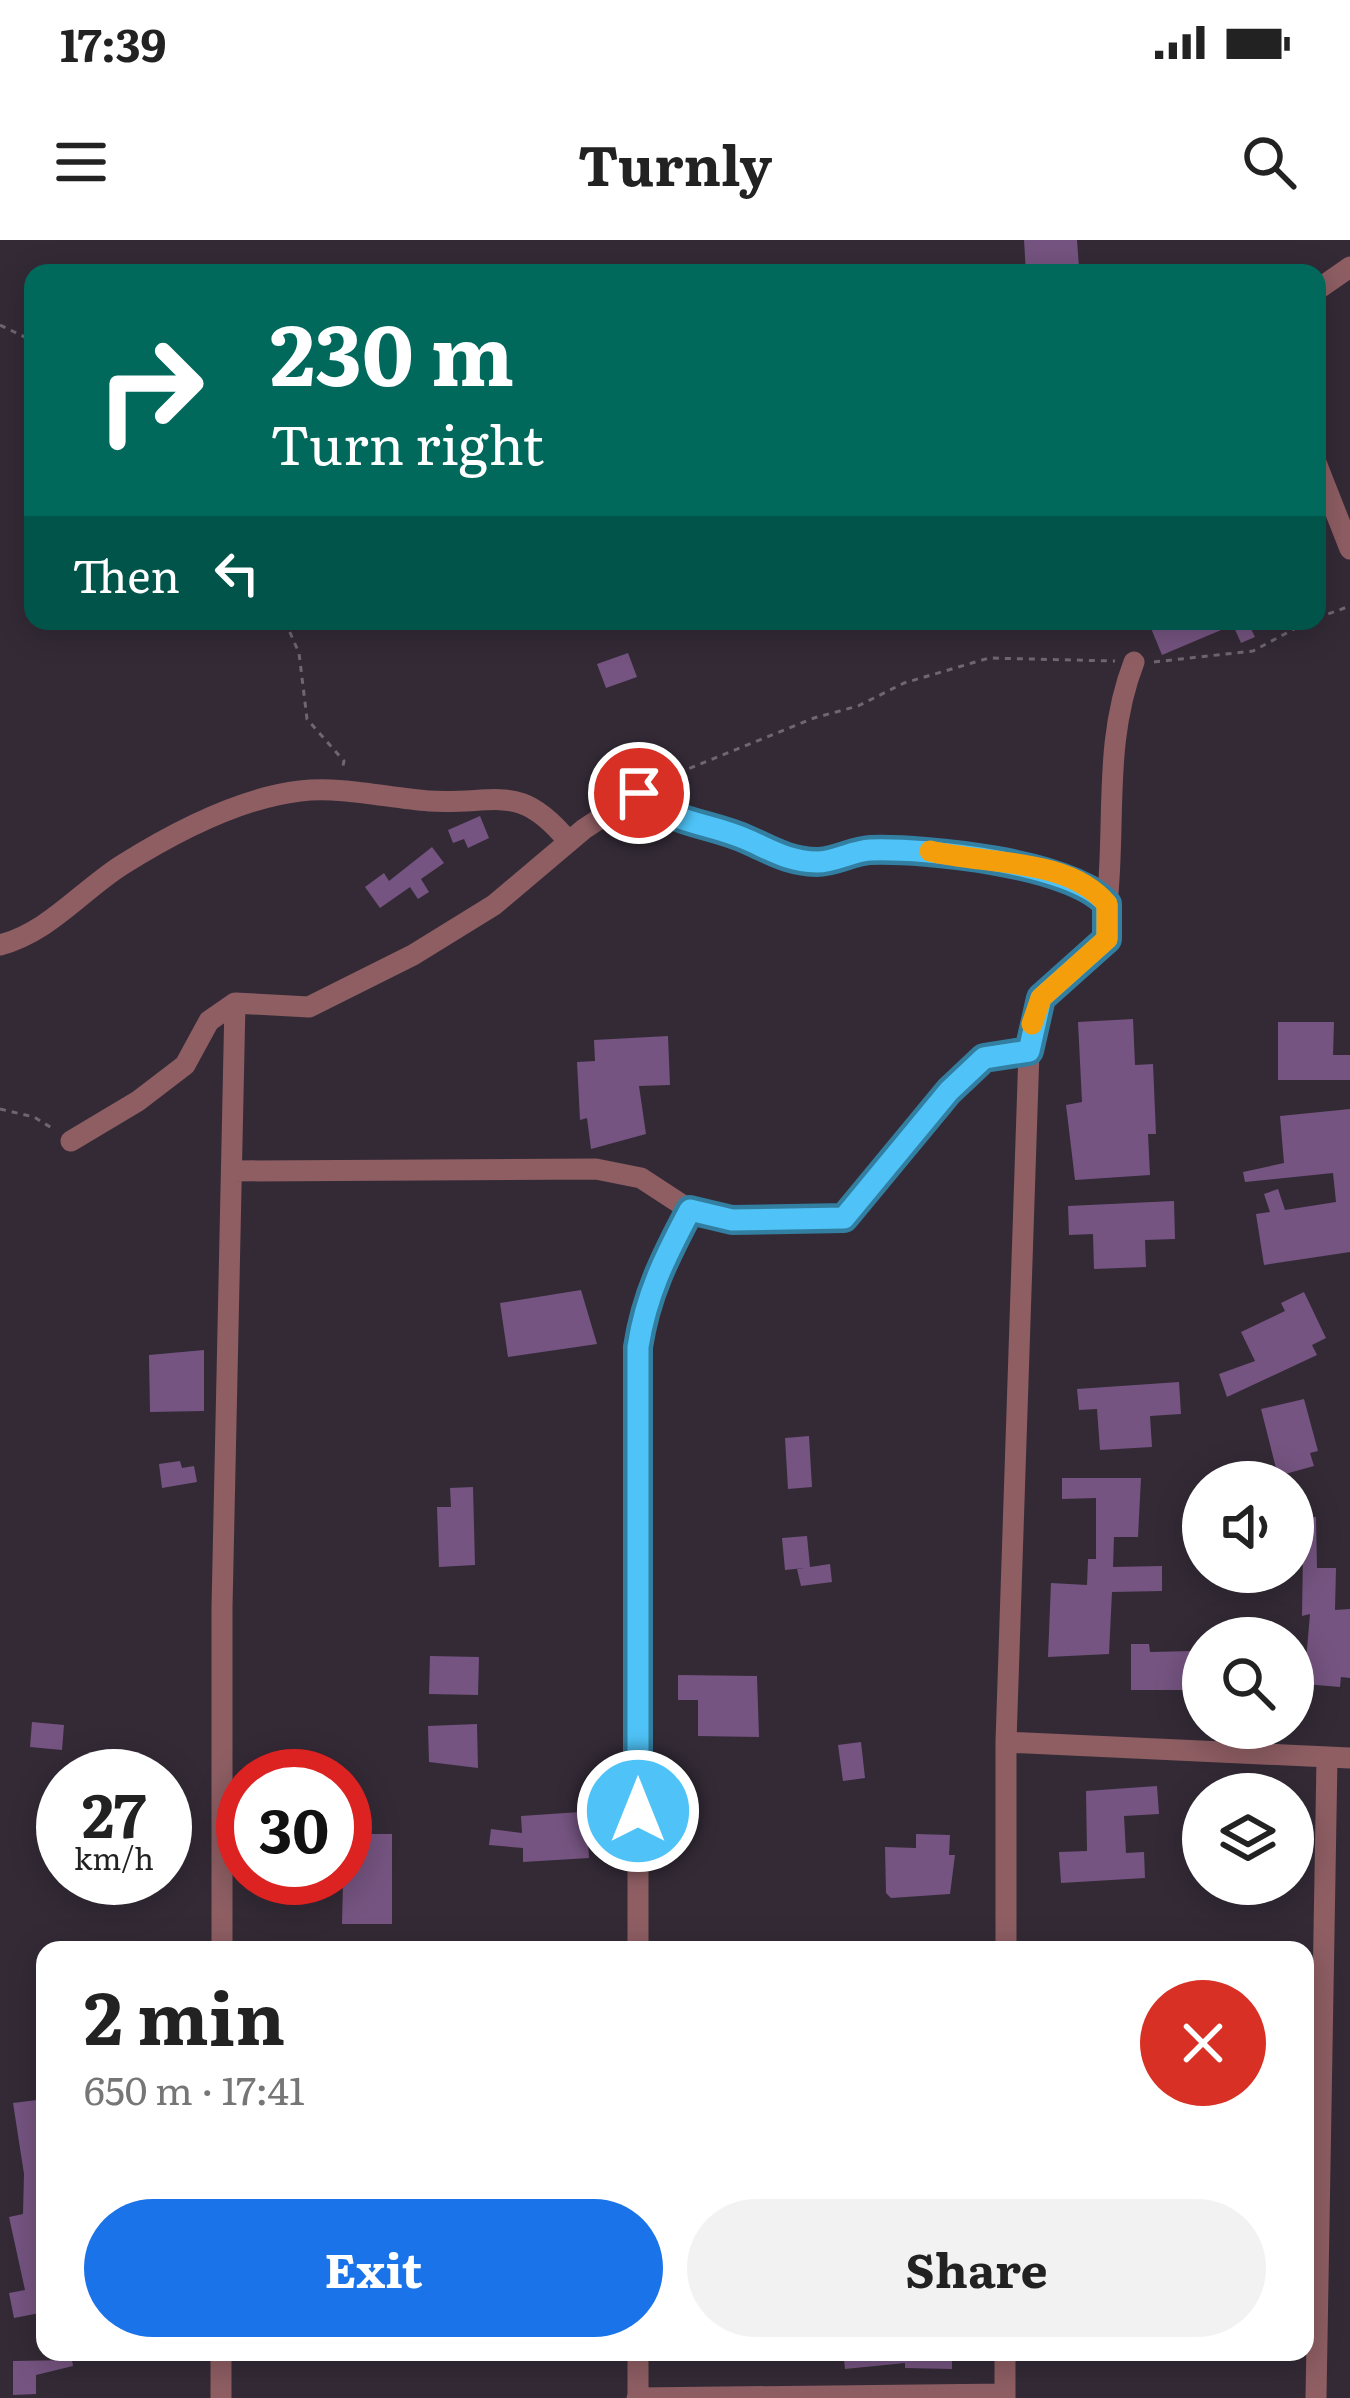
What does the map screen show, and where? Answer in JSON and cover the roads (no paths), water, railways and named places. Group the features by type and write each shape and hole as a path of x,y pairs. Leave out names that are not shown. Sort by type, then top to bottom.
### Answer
{"street":[{"path":"1326,488 1350,549"},
{"path":"1006,1941 1006,1742 1029,1051 1041,998 1107,939 1113,844 1110,765 1121,695 1134,662"},
{"path":"0,945 26,938 122,866 221,813 301,790 434,801 514,799 543,810 569,842"},
{"path":"71,1141 139,1102 185,1065 209,1021 235,1003 309,1006 445,937 639,793 668,816 744,838 780,858 822,862 862,850 920,849 1060,874 1092,886 1107,904"},
{"path":"222,1941 222,1608 235,1003"},
{"path":"232,1171 596,1169 641,1178 690,1210 732,1220 844,1218 949,1091 984,1058 1029,1051"},
{"path":"638,1941 638,1347 647,1293 690,1210"},
{"path":"1006,1742 1350,1758"},
{"path":"1316,2398 1327,1758"},
{"path":"221,2361 221,2398"},
{"path":"638,2361 637,2398 1005,2396 1005,2361"}]}
